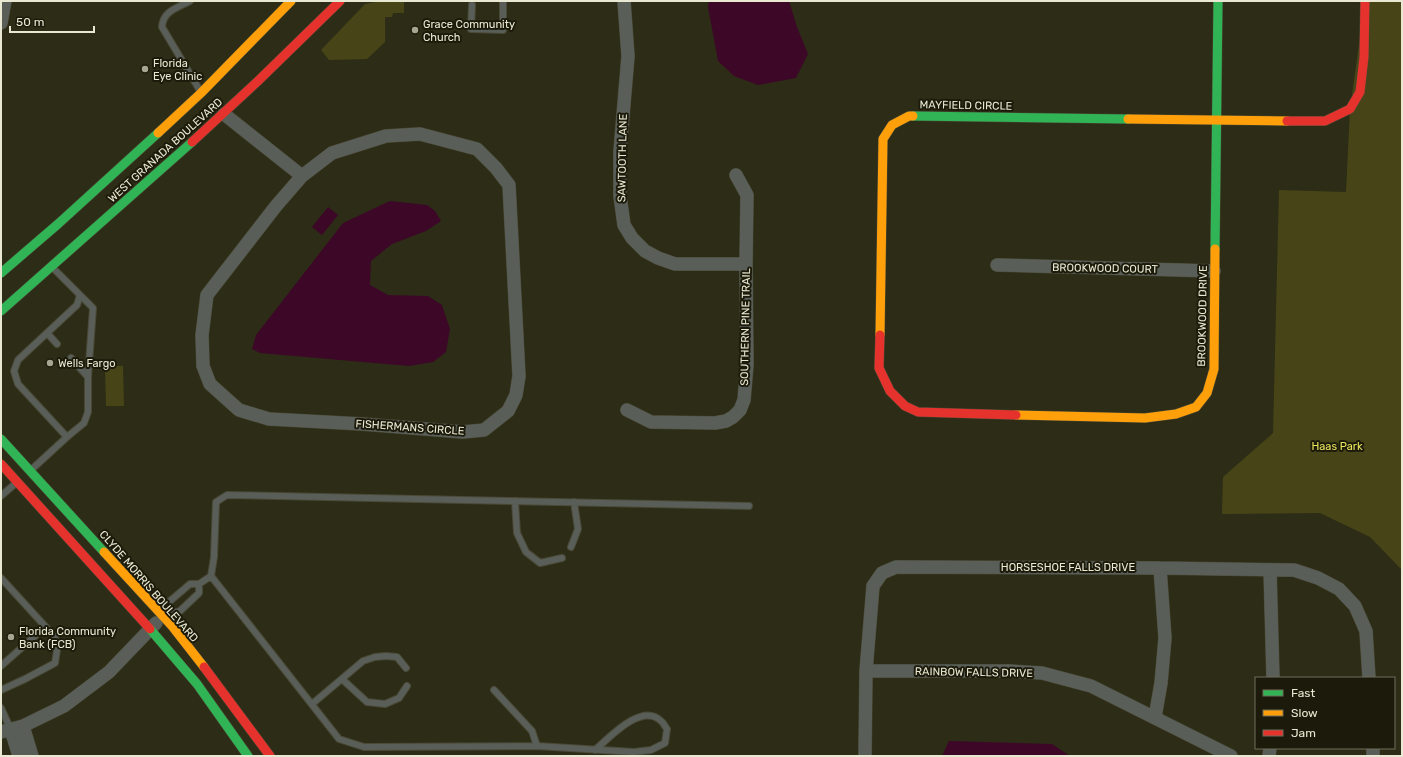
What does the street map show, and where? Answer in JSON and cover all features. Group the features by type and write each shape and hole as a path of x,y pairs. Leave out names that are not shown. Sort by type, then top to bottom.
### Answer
{"street":[{"path":"1,23 5,1"},
{"name":"WEST GRANADA BOULEVARD","path":"1,273 58,224 201,93 233,61 281,7 291,1"},
{"name":"WEST GRANADA BOULEVARD","path":"1,311 224,114 308,34 340,1"},
{"name":"SAWTOOTH LANE","path":"624,1 628,56 620,166 620,196 624,224 632,238 644,251 675,264 746,264"},
{"name":"BROOKWOOD DRIVE","path":"890,391 905,406 918,412 1145,418 1176,414 1196,407 1207,392 1214,369 1218,1"},
{"name":"MAYFIELD CIRCLE","path":"890,391 879,368 883,139 892,125 909,116 1326,121 1350,109 1360,92 1364,57 1365,1"},
{"path":"226,82 233,61"},
{"path":"201,93 202,104"},
{"path":"223,99 224,114 302,176"},
{"path":"184,149 193,130"},
{"name":"FISHERMANS CIRCLE","path":"420,134 477,150 496,168 509,185 519,376 516,395 508,412 484,430 462,432 362,424 269,419 239,410 210,384 204,366 202,335 207,295 276,206 302,176 332,153 386,136 420,134"},
{"name":"SOUTHERN PINE TRAIL","path":"627,410 651,422 715,423 726,421 740,410 744,400 747,365 747,195 736,175"},
{"name":"BROOKWOOD COURT","path":"997,265 1214,270"},
{"name":"CLYDE MORRIS BOULEVARD","path":"1,439 24,477 197,684 248,756"},
{"name":"CLYDE MORRIS BOULEVARD","path":"1,464 24,477 163,616 215,681 270,756"},
{"name":"HORSESHOE FALLS DRIVE","path":"864,756 866,671 873,586 882,573 896,567 1294,570 1318,578 1339,589 1355,606 1366,631 1369,677"},
{"path":"1155,717 1161,683 1165,638 1160,568"},
{"path":"1270,570 1273,677"},
{"path":"12,729 64,706 109,672 163,616"},
{"name":"RAINBOW FALLS DRIVE","path":"866,671 1009,671 1042,673 1091,686 1231,756"},
{"path":"12,729 19,756"},
{"path":"12,729 32,756"}],"lane":[{"path":"190,1 164,16 162,28 201,93"},
{"path":"472,5 471,29 503,30 503,1"},
{"path":"1,496 84,423 88,412 88,377 93,308 52,266"},
{"path":"67,437 18,384 14,371 18,360 77,305 80,295"},
{"path":"47,333 57,344"},
{"path":"71,358 88,377"},
{"path":"595,750 630,720 648,715 661,720 667,729 665,743 650,750 634,752 595,750 537,746 364,747 339,739 211,576 214,557 216,502 227,495 749,506"},
{"path":"515,501 517,532 526,552 540,563 562,558"},
{"path":"571,548 578,529 574,502"},
{"path":"163,616 170,601 190,584 199,584 211,576"},
{"path":"1,578 45,627 58,644 55,662 25,679 1,690"},
{"path":"163,616 180,611 199,593 199,584"},
{"path":"1,666 45,627"},
{"path":"312,704 363,661 375,657 397,657 406,668"},
{"path":"342,678 367,702 385,704 398,698 407,686"},
{"path":"494,690 532,731 537,746"},
{"path":"1,708 12,729"}],"green space":[{"path":"381,1 404,1 404,13 393,13 392,17 385,17 385,42 367,59 329,60 321,50 365,4"},
{"name":"Haas Park","path":"1365,1 1402,1 1402,570 1370,537 1320,513 1222,514 1223,477 1273,433 1279,190 1346,192 1350,109"},
{"path":"105,366 123,366 124,406 106,406"}],"shaded area":[{"path":"709,1 789,1 797,27 808,54 796,78 758,85 734,76 718,61 708,7"},
{"path":"390,201 427,205 435,211 441,221 426,231 392,244 371,261 370,285 388,295 428,296 442,305 450,329 446,352 433,362 409,366 260,353 252,349 256,335 343,223"},
{"path":"328,207 338,215 322,235 312,227"},
{"path":"949,741 1052,744 1070,756 942,756"}],"traffic: fast":[{"path":"1215,249 1218,1"},
{"path":"913,116 1128,119"},
{"path":"1,273 58,224 158,133"},
{"path":"1,311 192,142"},
{"path":"1,439 104,552"},
{"path":"150,629 197,684 248,756"}],"traffic: slow":[{"path":"158,133 201,93 291,1"},
{"path":"880,335 883,139 892,125 909,116 913,116"},
{"path":"1128,119 1287,121"},
{"path":"1016,415 1145,418 1176,414 1196,407 1207,393 1214,369 1215,249"},
{"path":"104,552 172,626 204,667"}],"traffic: jam":[{"path":"192,142 258,81 340,1"},
{"path":"1287,121 1325,121 1350,109 1360,92 1364,57 1365,1"},
{"path":"880,335 879,368 890,391 905,406 918,412 1016,415"},
{"path":"1,464 150,629"},
{"path":"204,667 270,756"}],"place":[{"name":"Grace Community Church","path":"415,30"},
{"name":"Florida Eye Clinic","path":"145,69"},
{"name":"Wells Fargo","path":"50,363"},
{"name":"Florida Community Bank (FCB)","path":"11,637"}]}
